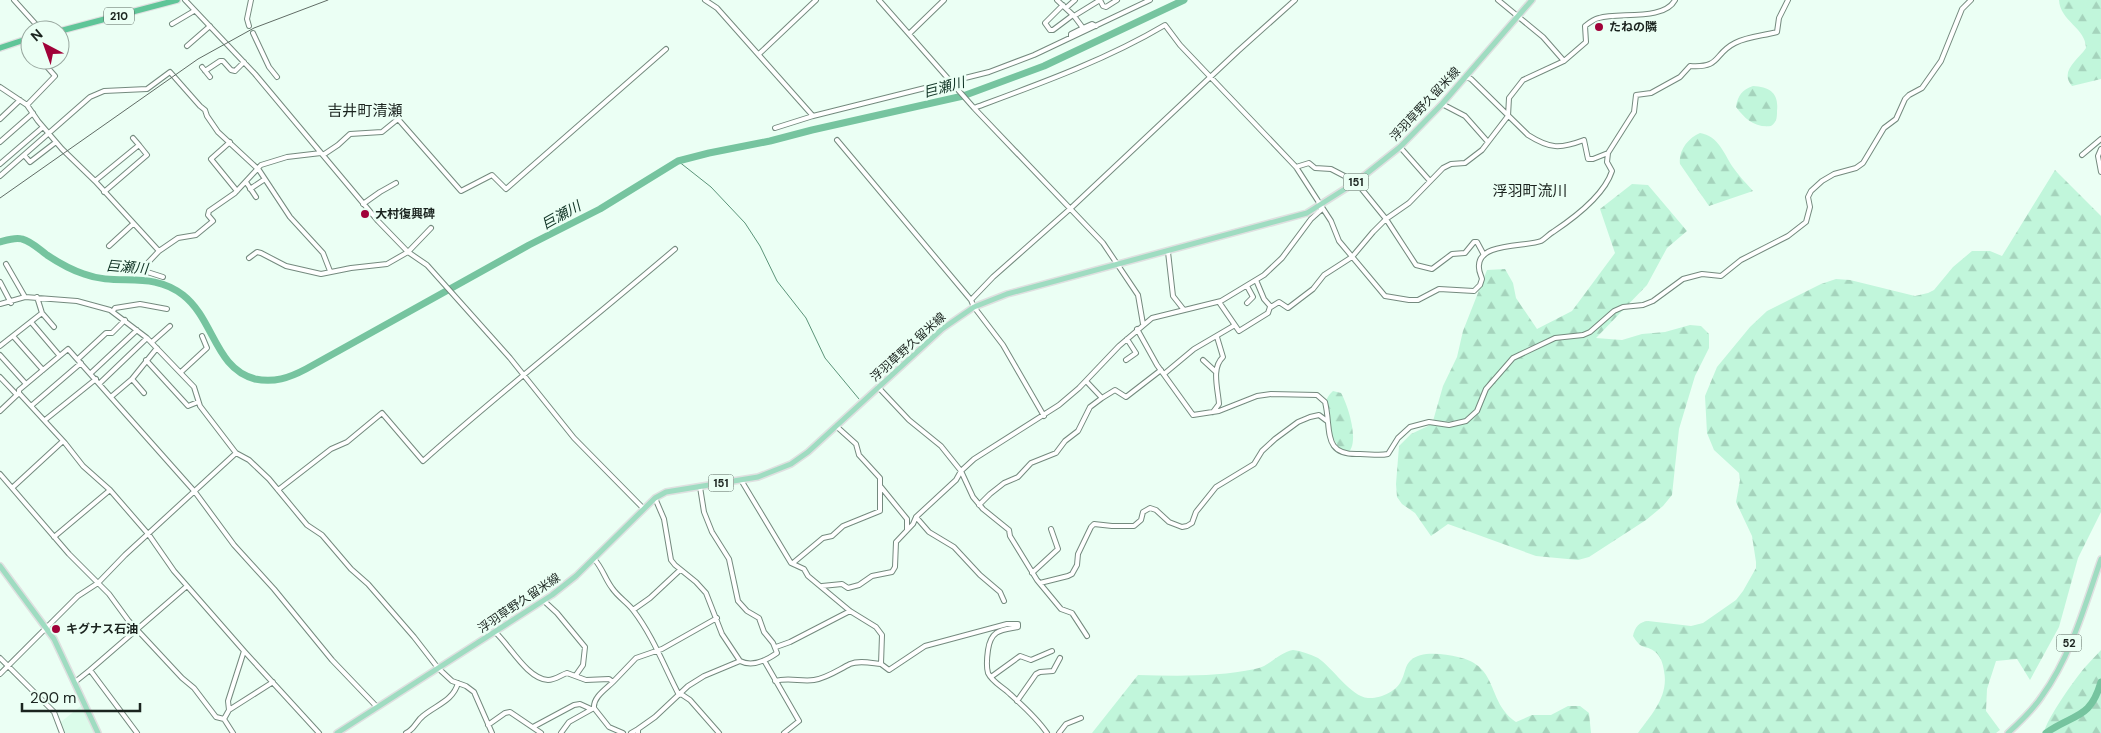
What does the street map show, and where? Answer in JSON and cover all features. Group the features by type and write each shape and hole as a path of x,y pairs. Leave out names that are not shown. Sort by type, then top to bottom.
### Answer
{"highway":[{"name":"210","path":"70,28 177,0"},
{"path":"0,48 20,41"}],"main road":[{"name":"浮羽草野久留米線","path":"337,733 544,601 594,559 655,498 666,492 766,475 791,464 836,426 942,329 974,307 1007,294 1307,214 1356,182 1400,147 1442,104 1516,15 1532,0"},
{"name":"52","path":"2008,733 2042,697 2057,671 2077,626 2101,559"},
{"path":"0,566 9,582 46,627 64,656 98,733"}],"street":[{"path":"14,0 32,20"},
{"path":"186,0 194,11 244,62 364,204 408,252 427,265 443,282 525,375 574,438 643,508"},
{"path":"249,26 247,19 251,0"},
{"path":"705,0 717,8 812,116"},
{"path":"759,54 816,0"},
{"path":"879,0 974,108 1103,243 1138,295 1143,324"},
{"path":"910,33 944,0"},
{"path":"1057,0 1073,15 1083,28"},
{"path":"1075,0 1064,6 1044,23 1050,30 1053,30 1073,15 1100,0 1103,6 1106,7 1117,0"},
{"path":"775,128 812,116 953,82 1020,61 1150,0"},
{"path":"971,300 993,277 1071,208 1295,0"},
{"path":"1498,0 1543,37 1564,61"},
{"path":"1219,302 1239,331 1268,312 1270,307 1278,302 1288,308 1313,289 1324,275 1352,257 1386,219 1410,203 1446,165 1465,164 1482,150 1508,116 1509,98 1523,80 1564,61 1586,42 1585,26 1591,21 1600,17 1625,17 1657,12 1673,4 1675,0"},
{"path":"974,108 1040,85 1138,40 1165,25 1180,45 1296,167 1336,230 1339,241 1386,296 1418,300 1439,289 1477,290 1482,280 1478,269 1484,255 1508,245 1540,241 1566,225 1600,193 1610,177 1612,171 1607,162 1608,153 1634,112 1636,95 1651,93 1680,77 1690,66 1711,65 1718,59 1723,50 1737,42 1757,34 1777,32 1779,18 1788,0"},
{"path":"1138,329 1163,372 1193,415 1213,412 1257,396 1271,394 1317,395 1325,402 1327,421 1333,444 1338,451 1347,455 1388,454 1404,431 1410,427 1429,422 1449,425 1466,420 1477,411 1486,389 1513,358 1555,338 1583,335 1590,332 1614,311 1652,301 1683,279 1702,274 1721,276 1741,260 1788,236 1806,222 1809,215 1808,197 1811,191 1834,174 1856,168 1863,163 1884,128 1896,119 1905,100 1909,95 1922,88 1941,61 1962,9 1970,0"},
{"path":"172,24 194,11"},
{"path":"1071,37 1071,34 1092,24 1096,26"},
{"path":"186,46 210,26"},
{"path":"253,33 269,67 277,77"},
{"path":"163,277 141,270 159,251 178,238 196,235 213,221 208,215 209,211 237,191 258,167 287,157 322,154 350,134 382,132 398,119 461,191 492,175 506,189 666,49"},
{"path":"210,76 204,69 220,61 224,61 235,71 244,62"},
{"path":"27,105 56,76 50,70"},
{"path":"0,176 82,103 97,93 147,89 170,72 205,110 213,127 258,167 290,217 323,253 330,271"},
{"path":"1465,77 1471,79 1528,135 1539,142 1563,148 1584,140 1588,159 1608,153"},
{"path":"0,87 27,105 56,142 95,181 159,251"},
{"path":"0,119 20,100"},
{"path":"1442,104 1465,116 1488,142"},
{"path":"0,142 33,113"},
{"path":"5,171 0,164 43,127"},
{"path":"104,192 146,155 132,138"},
{"path":"2082,155 2101,139"},
{"path":"837,140 971,300 974,307 1003,345 1044,416"},
{"path":"24,156 30,162 56,142"},
{"path":"230,142 211,159 237,191"},
{"path":"95,181 138,145"},
{"path":"1400,147 1430,181"},
{"path":"2101,150 2098,156 2101,172"},
{"path":"1296,167 1309,163 1315,168 1331,169 1356,182 1386,219 1416,265 1432,269 1452,254 1465,253 1474,242 1477,242 1484,255"},
{"path":"250,189 265,180"},
{"path":"246,182 256,197"},
{"path":"364,204 396,183"},
{"path":"822,586 842,584 848,588 859,585 872,576 892,572 895,567 896,542 913,524 916,517 956,480 961,471 990,447 1059,406 1127,339 1152,318 1219,302 1256,280 1282,258 1301,231 1321,210 1320,205"},
{"path":"110,246 133,224"},
{"path":"249,258 257,252 281,265 321,274 330,271 388,264 408,252 431,228"},
{"path":"278,490 331,449 347,442 382,413 423,461 675,248"},
{"path":"1168,252 1173,296 1184,310"},
{"path":"6,264 26,297"},
{"path":"1256,280 1264,299 1270,307"},
{"path":"0,282 11,303"},
{"path":"1247,286 1253,297 1248,303"},
{"path":"0,304 11,303 26,297 77,301 112,311 152,342 197,392 198,402 236,453 256,467 307,525 322,535 368,584 438,668 452,681 466,686 474,692 492,733"},
{"path":"38,297 42,313 54,327"},
{"path":"112,311 115,308 140,304 167,310"},
{"path":"0,346 42,313"},
{"path":"78,359 106,333 112,332 125,320"},
{"path":"31,322 59,355"},
{"path":"979,505 990,494 1018,477 1031,463 1056,453 1065,441 1078,431 1090,407 1102,398 1115,390 1126,397 1194,349 1235,325"},
{"path":"152,342 170,326"},
{"path":"91,373 137,330"},
{"path":"13,336 43,370"},
{"path":"181,372 207,348 202,336"},
{"path":"1213,412 1219,404 1216,372 1219,360 1223,357 1217,337"},
{"path":"100,383 147,338"},
{"path":"1126,360 1136,353 1127,339"},
{"path":"112,396 132,379 157,348"},
{"path":"0,411 26,384 68,349 196,492 234,545 332,660 378,707"},
{"path":"0,355 26,384"},
{"path":"146,360 188,406 198,402"},
{"path":"1203,360 1216,372"},
{"path":"31,406 81,363"},
{"path":"0,377 45,420 83,466 110,490 149,536 187,586 319,733"},
{"path":"45,420 96,379"},
{"path":"132,379 144,392"},
{"path":"1086,381 1102,398"},
{"path":"878,387 909,420 941,446 961,471 972,497 1009,530 1010,536 1032,573 1061,609 1072,614 1087,636"},
{"path":"1040,583 1072,574 1077,565 1078,554 1094,524 1134,526 1141,520 1143,512 1150,508 1156,510 1169,522 1182,527 1187,526 1192,523 1196,512 1216,487 1254,464 1262,451 1275,439 1298,422 1310,417 1319,415 1327,421"},
{"path":"793,563 823,538 832,536 843,526 880,511 880,478 859,455 856,444 836,426"},
{"path":"12,488 63,441"},
{"path":"0,674 78,596 98,583 125,555 149,536 236,453"},
{"path":"0,474 69,554 98,583 182,678 194,688 216,717 224,720 233,733"},
{"path":"741,480 760,514 793,563 804,569 808,576 850,611 876,627 882,635 881,664"},
{"path":"655,498 664,519 671,560 706,593 722,634 740,661 745,663 765,662 777,653 776,648 764,632 759,618 746,611 738,601 728,560 712,532 704,512 700,486"},
{"path":"881,487 907,518 907,530"},
{"path":"54,537 110,490"},
{"path":"916,517 928,532 954,547 980,575 1000,592 1004,601"},
{"path":"1032,573 1058,549 1051,529"},
{"path":"594,559 612,588 633,610 658,650 680,695 690,700 719,733"},
{"path":"633,610 650,598 680,570"},
{"path":"75,682 187,586"},
{"path":"544,601 557,613 585,647 583,665 576,675"},
{"path":"776,648 850,611"},
{"path":"593,709 596,698 636,658 658,650 717,618"},
{"path":"775,681 784,678 813,680 860,662 881,664 889,670 910,655 938,642 1007,624 1018,624 1018,627 1005,628 997,632 989,645 987,666 991,677 1036,719 1047,733"},
{"path":"495,632 522,664 542,678 550,680 567,674 576,675 586,680 609,680 614,682"},
{"path":"229,710 228,700 244,651"},
{"path":"991,677 1020,656 1032,660 1052,651"},
{"path":"0,658 54,712 62,733"},
{"path":"1017,701 1036,674 1053,671 1060,658"},
{"path":"631,733 638,731 655,718 666,705 680,695 688,686 704,676 740,661"},
{"path":"765,662 799,721 784,733"},
{"path":"90,670 136,733"},
{"path":"224,720 229,710 273,682"},
{"path":"406,733 414,728 424,715 434,710 451,696 458,683"},
{"path":"533,727 574,705 580,704 593,709 609,727 623,733"},
{"path":"561,733 569,722 593,709"},
{"path":"488,726 505,713 510,712 541,733"},
{"path":"1060,733 1066,724 1081,718"}],"shaded area":[{"path":"82,705 96,733 63,733 61,722"}],"green space":[{"path":"2059,0 2101,0 2101,79 2072,86 2069,81 2068,75 2071,66 2086,48 2082,35 2064,14"},
{"path":"1753,86 1769,90 1775,95 1777,117 1771,126 1760,126 1751,122 1736,107 1741,94"},
{"path":"1700,133 1716,141 1734,169 1753,191 1709,206 1680,164 1682,150 1692,138"},
{"path":"2055,170 2101,216 2101,512 2078,558 2059,627 2030,680 2017,659 1996,661 1987,689 1986,711 2000,730 1996,733 1638,733 1662,697 1665,680 1663,666 1658,655 1651,649 1641,645 1633,636 1636,628 1642,622 1648,621 1691,626 1703,623 1736,600 1756,568 1752,536 1736,502 1740,480 1739,473 1714,450 1707,433 1705,396 1717,367 1750,327 1767,311 1821,284 1836,279 1850,280 1915,296 1934,290 1953,267 1972,251 1990,251 2002,256"},
{"path":"1632,184 1648,185 1687,231 1667,248 1647,285 1596,338 1622,340 1642,334 1665,332 1690,325 1701,326 1709,334 1709,348 1695,376 1679,429 1672,495 1663,506 1646,520 1589,557 1578,560 1536,556 1448,524 1431,536 1415,513 1402,504 1397,497 1396,484 1399,446 1411,434 1428,426 1433,421 1443,386 1457,357 1463,331 1487,270 1505,269 1513,283 1516,298 1537,329 1572,311 1615,253 1600,209"},
{"path":"1333,391 1341,393 1352,426 1353,444 1350,451 1345,455 1330,432 1325,414 1325,406"},
{"path":"1293,650 1318,658 1355,693 1368,698 1383,696 1393,691 1400,683 1408,663 1420,655 1433,654 1458,657 1481,668 1487,676 1500,705 1516,722 1532,715 1551,715 1568,706 1580,706 1589,713 1591,733 1092,733 1138,675 1167,676 1241,672 1260,667"},
{"path":"2101,650 2101,733 2044,733 2050,719 2070,687 2083,669"}],"waterway":[{"name":"巨瀬川","path":"0,242 19,238 25,240 66,266 97,278 147,281 171,287 193,305 231,365 242,374 255,379 281,379 306,369 529,245 600,209 678,161 963,96 1044,66 1184,0"},
{"path":"678,161 711,187 745,223 760,246 777,281 806,318 825,358 859,399"},
{"name":"巨瀬川","path":"2046,733 2086,710 2097,694 2101,682"}],"railway":[{"path":"0,198 198,59 254,28 328,0"}],"place":[{"name":"たねの隣","path":"1599,27"},
{"name":"大村復興碑","path":"365,214"},
{"name":"キグナス石油","path":"56,629"}],"district":[{"name":"吉井町清瀬","path":"365,111"},
{"name":"浮羽町流川","path":"1530,191"}]}
